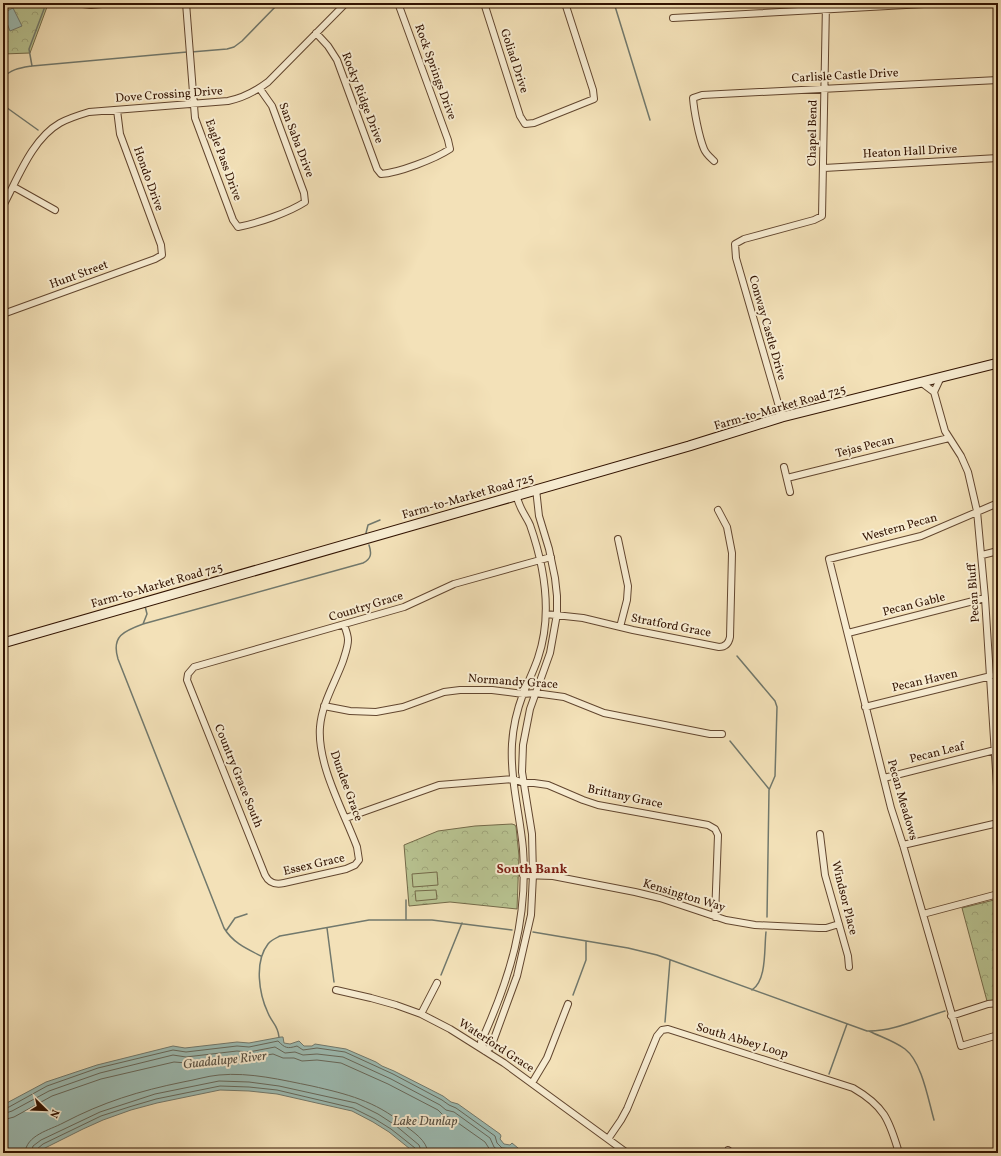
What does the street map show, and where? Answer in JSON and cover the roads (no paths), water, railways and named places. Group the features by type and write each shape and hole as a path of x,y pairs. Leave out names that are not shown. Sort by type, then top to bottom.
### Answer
{"street":[{"path":"74,3 91,5 112,3"},
{"name":"Eagle Pass Drive","path":"186,3 193,104 197,125 233,220 238,227"},
{"name":"Dove Crossing Drive","path":"3,206 32,150 51,129 71,117 89,112 236,100 260,89 268,82 346,3"},
{"name":"Rock Springs Drive","path":"381,174 390,174 441,155 450,149 398,3"},
{"name":"Goliad Drive","path":"484,3 520,116 525,124 534,123 594,99 593,90 565,3"},
{"path":"673,18 826,6 942,3"},
{"name":"Chapel Bend","path":"735,244 744,239 814,220 822,216 826,6"},
{"name":"Rocky Ridge Drive","path":"316,34 328,46 337,60 377,169 381,174"},
{"name":"Carlisle Castle Drive","path":"714,161 704,148 694,109 693,98 702,95 998,80"},
{"name":"San Saba Drive","path":"238,227 247,226 296,208 305,202 304,193 272,106 260,89"},
{"name":"Hondo Drive","path":"117,110 120,134 161,245 162,255"},
{"name":"Heaton Hall Drive","path":"824,168 998,158"},
{"path":"14,187 55,210"},
{"name":"Conway Castle Drive","path":"735,244 736,258 782,417"},
{"name":"Hunt Street","path":"3,314 155,259 162,255"},
{"name":"Farm-to-Market Road 725","path":"3,643 689,446 782,417 998,363"},
{"path":"922,383 934,392 941,377"},
{"name":"Pecan Bluff","path":"934,392 945,431 961,456 968,472 977,511 986,598 998,802"},
{"name":"Tejas Pecan","path":"787,478 949,438"},
{"path":"784,467 790,492"},
{"path":"516,495 527,519 540,560 546,589 546,614 541,649 523,694 513,732 513,779 519,816 524,875 522,906 516,945 510,968 499,1001 481,1042 485,1051 491,1047 511,994 522,960 531,915 533,875 532,834 522,764 523,741 527,719 535,692 550,653 557,614 556,588 551,557 540,516 536,489"},
{"name":"Western Pecan","path":"829,559 921,536 998,503"},
{"name":"Stratford Grace","path":"546,614 583,618 719,647 726,644 730,637 732,553 727,527 718,510"},
{"path":"527,519 540,516"},
{"path":"618,538 628,586 627,600 620,627"},
{"path":"982,555 998,551"},
{"name":"Country Grace","path":"188,674 194,667 411,605 454,584 551,557"},
{"name":"Pecan Meadows","path":"829,559 865,707 892,808 904,845 951,1016 961,1046 998,1035"},
{"name":"Pecan Gable","path":"848,633 986,598"},
{"name":"Dundee Grace","path":"344,625 348,640 346,650 324,706 320,728 322,754 358,849 358,863"},
{"name":"Country Grace South","path":"188,674 187,680 265,875 269,881 273,883"},
{"name":"Pecan Haven","path":"865,707 991,676"},
{"name":"Normandy Grace","path":"324,706 350,711 376,712 402,707 456,690 483,689 523,694 535,692 564,697 604,713 710,734 722,734"},
{"name":"Pecan Leaf","path":"884,778 994,750"},
{"name":"Brittany Grace","path":"346,818 440,785 513,779 524,783 548,785 590,802 708,825 715,829 718,835 715,917"},
{"path":"904,845 998,823"},
{"name":"Windsor Place","path":"820,834 825,875 848,956 849,967"},
{"name":"Essex Grace","path":"273,883 284,883 346,869 358,863"},
{"name":"Kensington Way","path":"524,875 552,876 648,895 715,917 755,924 826,928 839,924"},
{"path":"923,914 998,894"},
{"path":"422,1014 437,983"},
{"name":"Waterford Grace","path":"336,990 384,1002 422,1014 450,1029 532,1083 627,1153"},
{"path":"951,1016 988,1004 998,1003"},
{"path":"532,1083 547,1058 568,1004"},
{"name":"South Abbey Loop","path":"608,1139 621,1120 657,1036 662,1030 668,1029 842,1083 853,1088 872,1100 888,1120 899,1153"}],"water":[{"path":"13,8 22,26 10,31 3,13"},
{"name":"Lake Dunlap","path":"283,1037 284,1043 290,1044 299,1041 304,1046 312,1046 315,1044 346,1049 376,1062 443,1096 451,1102 458,1104 500,1134 500,1139 504,1144 510,1145 512,1143 524,1153 415,1153 389,1132 352,1111 277,1094 220,1090 131,1110 83,1129 38,1153 3,1153 3,1105 46,1082 97,1065 173,1046 185,1048 237,1042 249,1043"}],"waterway":[{"path":"191,52 234,47 242,41 279,3"},
{"path":"614,3 650,120"},
{"path":"32,66 29,49 44,9"},
{"path":"3,78 20,68 32,66 187,52"},
{"path":"3,105 38,130"},
{"path":"366,533 368,525 380,520"},
{"path":"261,956 236,942 224,928 118,659 116,645 118,640 125,632 143,624 363,563 368,560 370,556 369,545"},
{"path":"143,624 147,614 145,606"},
{"path":"737,656 775,701 777,707 775,776 769,790 767,917"},
{"path":"730,741 769,789"},
{"path":"406,900 406,920"},
{"path":"226,931 235,918 247,914"},
{"path":"279,1037 262,997 259,969 264,951 269,943 280,936 369,920 432,920 512,930"},
{"path":"441,975 462,923"},
{"path":"327,928 334,982"},
{"path":"533,932 628,948 657,955 867,1031 877,1031 896,1027 945,1011"},
{"path":"752,990 760,979 764,964 766,932"},
{"path":"573,995 586,960 586,941"},
{"path":"665,1022 670,960"},
{"path":"829,1074 847,1024"},
{"path":"869,1031 905,1049 911,1055 924,1082 934,1120"}],"district":[{"name":"South Bank","path":"532,870"}],"water label":[{"name":"Guadalupe River","path":"225,1061"}]}
